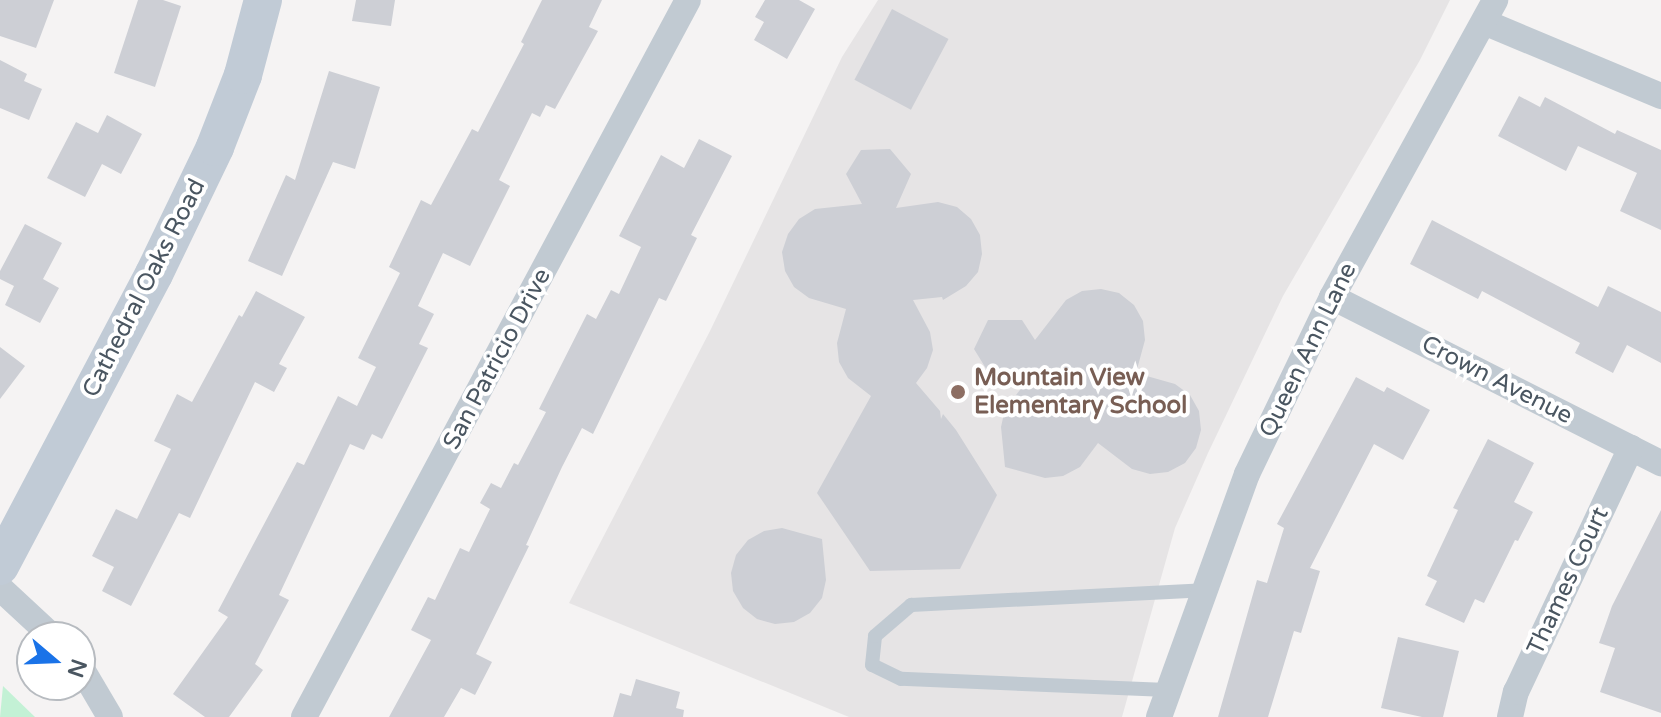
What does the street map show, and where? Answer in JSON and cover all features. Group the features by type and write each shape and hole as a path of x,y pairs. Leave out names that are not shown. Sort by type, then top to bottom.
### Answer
{"main road":[{"name":"Cathedral Oaks Road","path":"0,566 154,274 215,147 243,75 263,0"}],"street":[{"name":"San Patricio Drive","path":"304,717 688,0"},
{"path":"1489,11 1661,96"},
{"name":"Queen Ann Lane","path":"1159,717 1247,474 1332,297 1489,11"},
{"name":"Crown Avenue","path":"1332,297 1661,463"},
{"name":"Thames Court","path":"1510,717 1516,692 1631,448"},
{"path":"0,588 36,621"},
{"path":"96,693 110,717"}],"lane":[{"path":"1167,690 901,679 872,665 875,636 911,605 1204,590"}],"shaded area":[{"name":"Mountain View Elementary School","path":"878,0 1450,0 1420,60 1283,296 1208,453 1175,528 1122,717 849,717 569,603 710,331 842,57"}],"green space":[{"path":"3,686 35,717 0,717"}],"building":[{"path":"0,0 54,0 36,48 0,36"},
{"path":"138,0 163,0 181,6 155,87 114,73"},
{"path":"356,0 395,0 391,26 352,21"},
{"path":"542,0 602,0 589,27 598,31 555,109 546,105 540,117 532,113 499,180 510,186 470,266 443,253 418,306 434,314 419,344 428,348 382,439 372,434 364,450 350,444 279,595 289,600 255,664 263,670 229,717 205,717 173,694 228,617 218,611 297,462 304,465 338,396 357,406 376,367 358,358 400,273 389,267 421,200 431,205 472,129 478,132 524,44 521,42"},
{"path":"765,0 799,0 815,9 787,59 754,40 764,22 755,17"},
{"path":"892,9 949,39 911,110 854,80"},
{"path":"0,60 27,74 24,81 42,89 29,120 0,108"},
{"path":"329,71 380,87 355,169 333,162 282,276 248,261 286,175 295,180"},
{"path":"1519,96 1540,107 1545,97 1615,134 1617,130 1661,150 1661,230 1620,211 1637,173 1578,146 1566,171 1498,136"},
{"path":"107,115 142,134 121,174 102,164 85,197 47,178 76,122 98,133"},
{"path":"699,139 732,156 691,235 697,238 666,301 659,298 593,434 582,428 562,467 526,545 529,546 476,654 492,662 475,695 461,688 444,717 389,717 431,640 411,630 428,597 435,600 460,548 469,552 490,509 480,503 491,483 501,488 514,463 518,465 546,412 539,409 587,314 596,319 611,290 619,294 641,247 619,236 661,155 684,168"},
{"path":"890,149 911,174 896,208 938,202 957,207 971,219 980,235 982,254 978,272 966,286 943,300 942,297 913,300 930,332 933,350 927,368 916,383 940,411 941,419 943,414 956,430 997,495 960,569 870,571 817,493 871,396 848,378 839,362 837,343 846,309 809,298 794,287 785,271 782,252 788,234 799,219 815,209 862,204 846,174 861,150"},
{"path":"1432,220 1598,307 1608,286 1661,312 1661,363 1627,345 1613,373 1575,353 1580,343 1482,291 1478,299 1410,264"},
{"path":"25,224 62,243 43,279 59,288 40,323 5,305 14,286 0,279 0,271"},
{"path":"1101,289 1119,293 1134,305 1143,321 1145,340 1136,373 1175,384 1190,395 1199,411 1201,430 1196,448 1185,463 1168,472 1150,474 1132,469 1098,443 1080,467 1063,476 1045,478 1005,467 1001,427 1005,409 1034,372 990,375 974,349 988,320 1022,320 1035,340 1066,300 1082,291"},
{"path":"256,291 305,317 279,364 287,368 274,392 255,382 190,518 179,513 131,606 102,591 114,567 92,556 116,509 137,519 171,449 154,441 177,394 192,402 239,315 242,317"},
{"path":"0,347 25,366 0,399"},
{"path":"1356,377 1384,392 1387,387 1430,410 1403,460 1374,444 1310,568 1320,571 1301,633 1294,631 1268,717 1218,717 1257,580 1267,583 1284,528 1277,524"},
{"path":"1488,439 1534,463 1514,502 1533,512 1518,541 1515,540 1484,603 1475,599 1464,623 1425,605 1437,581 1427,576 1458,510 1453,508"},
{"path":"1661,510 1661,713 1600,692 1615,648 1599,643 1612,606"},
{"path":"782,528 822,539 826,580 822,598 810,613 794,622 775,624 757,619 743,608 733,591 731,573 736,555 748,540 764,531"},
{"path":"1398,637 1459,651 1443,717 1422,717 1381,708"},
{"path":"636,679 680,692 676,708 684,710 683,717 613,717 620,693 631,696"}],"place":[{"name":"Mountain View Elementary School","path":"958,392"}]}
